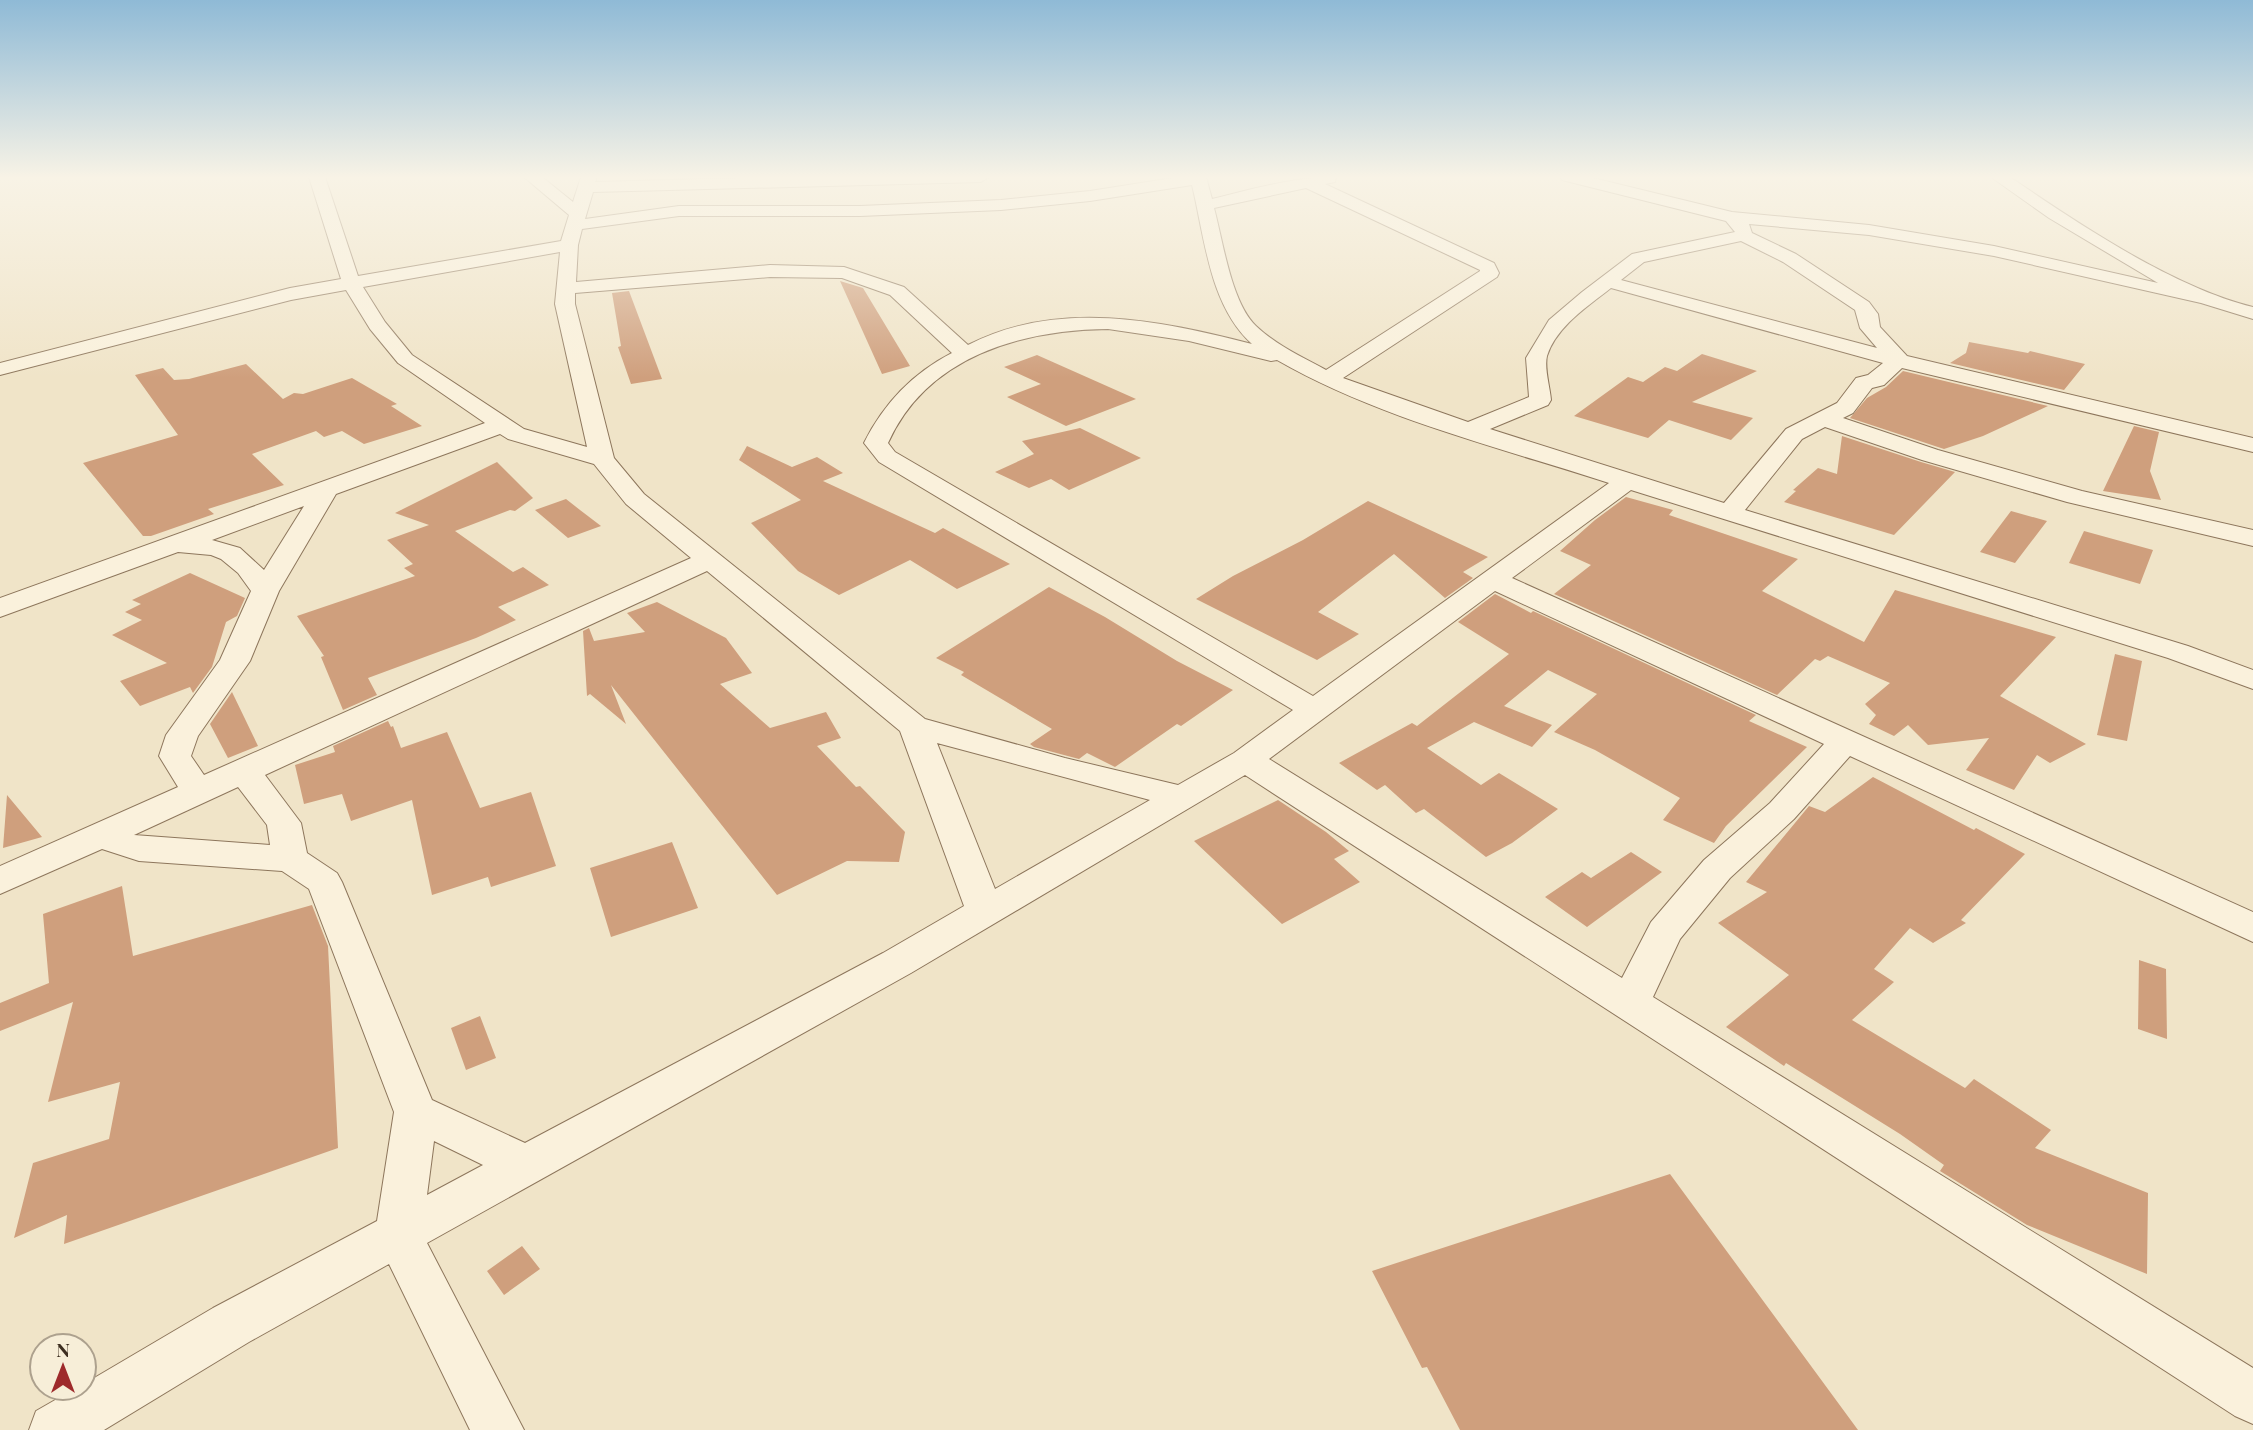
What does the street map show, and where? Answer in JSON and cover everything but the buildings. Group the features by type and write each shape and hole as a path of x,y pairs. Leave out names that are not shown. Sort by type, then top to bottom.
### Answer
{"street":[{"path":"338,244 351,283 377,325 405,359 516,434 602,459"},
{"path":"1216,244 1229,298 1245,327 1286,359 1326,379 1469,430 2178,652 2253,680"},
{"path":"1326,379 1490,273 1488,267 1442,244"},
{"path":"1469,430 1540,400 1536,358 1556,324 1638,258 1703,244"},
{"path":"1766,244 1792,257 1862,306 1868,314 1870,328 1899,360"},
{"path":"1950,244 2200,298"},
{"path":"2104,244 2184,291 2220,306 2253,313"},
{"path":"2,369 289,294 569,245 565,304 602,459 635,499 914,726 1062,768 1182,797"},
{"path":"566,288 770,271 845,273 897,291 964,353"},
{"path":"1608,282 1978,382 2253,445"},
{"path":"1286,359 1149,327 1067,322 1021,331 964,353 926,377 892,411 876,443 887,457 1315,710"},
{"path":"1864,383 1858,368 1856,349 1860,336 1870,328"},
{"path":"1729,513 1794,435 1845,408 1864,383 1876,380 1899,360"},
{"path":"1824,419 1930,455 2063,493 2253,538"},
{"path":"0,608 502,425"},
{"path":"55,1430 231,1325 897,964 1246,760 1628,480"},
{"path":"198,792 175,756 183,734 235,661 265,591 328,487"},
{"path":"172,544 216,547 234,554 265,591"},
{"path":"0,881 710,560"},
{"path":"1492,579 2253,928"},
{"path":"914,726 985,912"},
{"path":"1630,1003 1664,932 1717,869 1782,811 1844,741"},
{"path":"1246,760 2253,1398"},
{"path":"244,771 284,823 290,859"},
{"path":"100,836 139,849 290,859 324,882 416,1112 398,1234 498,1430"},
{"path":"416,1112 526,1165"}]}
